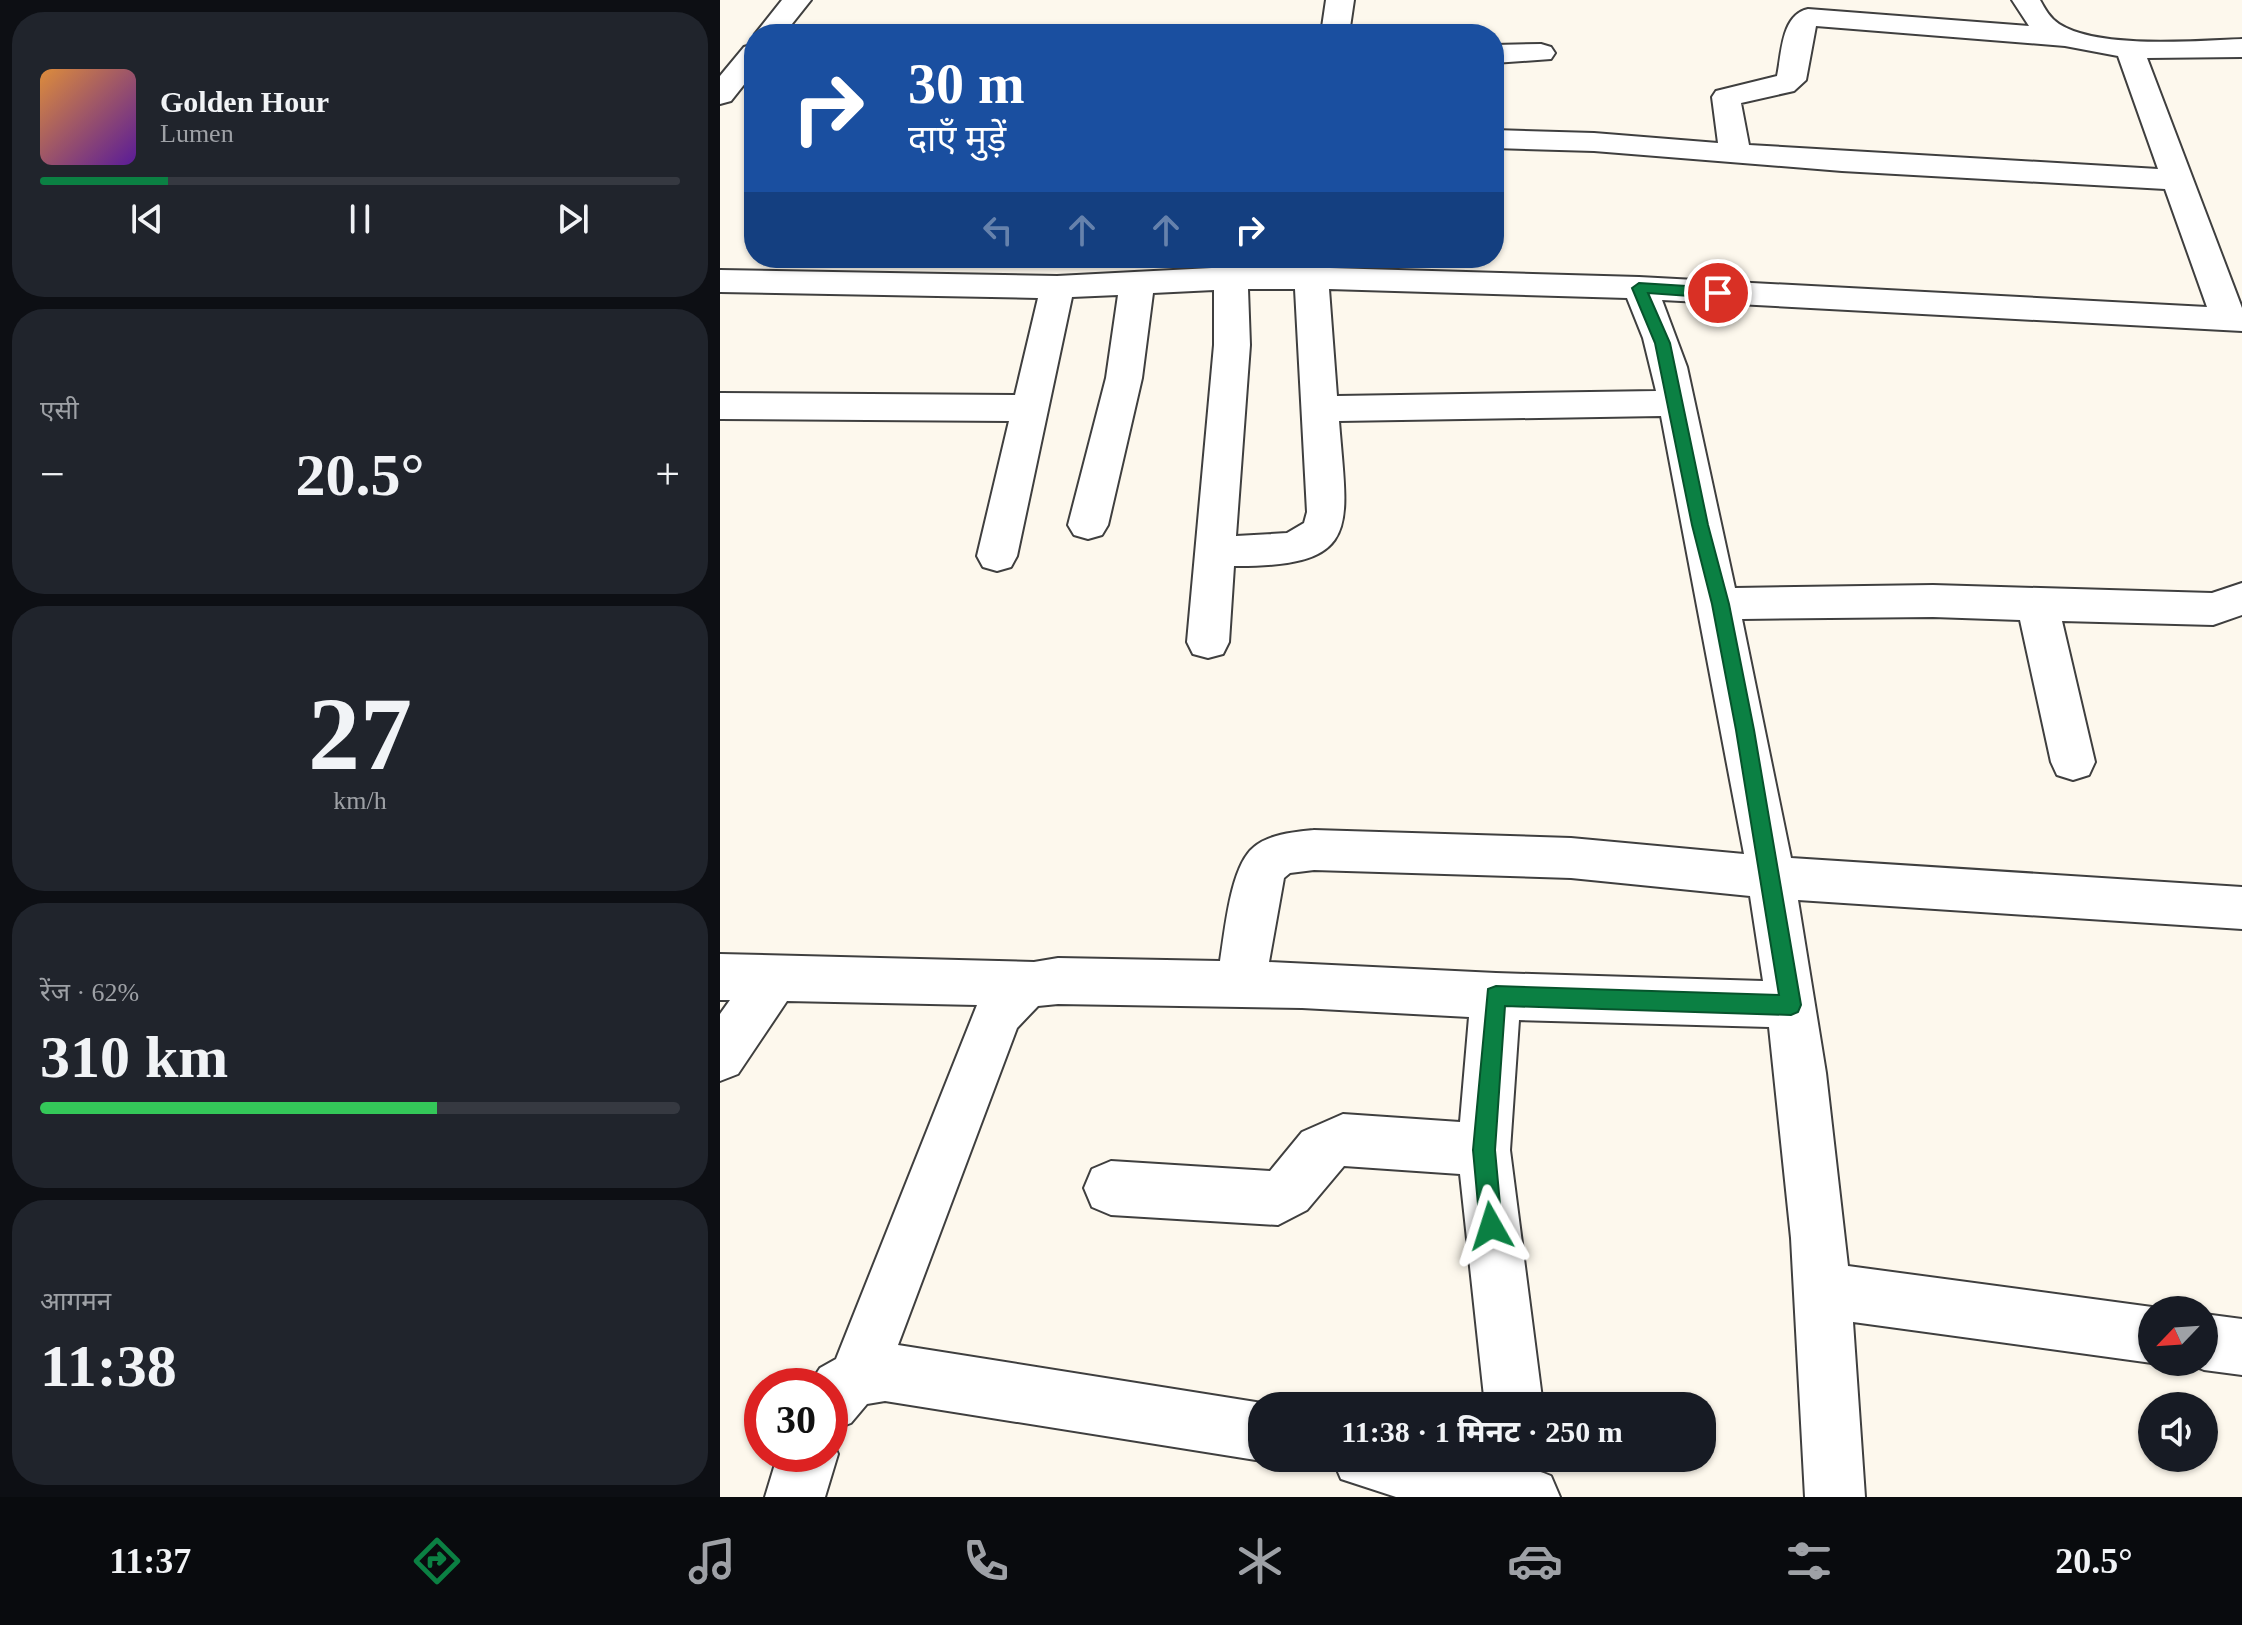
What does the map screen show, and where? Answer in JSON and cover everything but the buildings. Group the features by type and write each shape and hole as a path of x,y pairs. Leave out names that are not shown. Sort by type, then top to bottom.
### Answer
{"street":[{"path":"777,24 797,0"},
{"path":"1336,24 1340,0"},
{"path":"2026,0 2048,30 2067,38"},
{"path":"1735,153 1727,97 1784,85 1791,80 1803,21 1812,8 1935,28 2067,38 2129,47 2242,48"},
{"path":"720,281 1057,287 1231,278 1313,269 1406,279 1639,288 2236,320 2177,180 2129,47"},
{"path":"1504,54 1541,53"},
{"path":"720,95 744,65"},
{"path":"1504,139 1594,142 2177,180"},
{"path":"1215,551 1276,550 1301,545 1320,532 1326,512 1318,409 1313,269"},
{"path":"1208,642 1232,345 1231,278"},
{"path":"1088,525 1124,378 1137,283"},
{"path":"997,556 1057,287"},
{"path":"1639,288 1663,343 1700,525 1720,604 1745,730 1791,1005 1823,1290 1835,1497"},
{"path":"1318,409 1675,403"},
{"path":"720,406 1030,408"},
{"path":"1720,604 1933,601 2213,609 2242,599"},
{"path":"2038,606 2073,762"},
{"path":"1241,984 1260,883 1267,864 1285,853 1314,850 1571,858 1769,877 2242,908"},
{"path":"720,977 1241,984 1791,1005"},
{"path":"720,1057 774,978"},
{"path":"848,1379 997,1015 1009,997 1029,983"},
{"path":"1496,996 1484,1150 1512,1392"},
{"path":"1111,1188 1278,1198 1293,1189 1313,1156 1326,1144 1343,1140 1484,1150"},
{"path":"1823,1290 2138,1333"},
{"path":"2218,1344 2242,1347"},
{"path":"848,1387 885,1372 1248,1430"},
{"path":"795,1497 803,1472"},
{"path":"1414,1472 1528,1497 1523,1472"}],"route":[{"path":"1491,1226 1484,1150 1496,996 1791,1005 1745,730 1720,604 1700,525 1663,343 1639,288 1718,293"}]}
